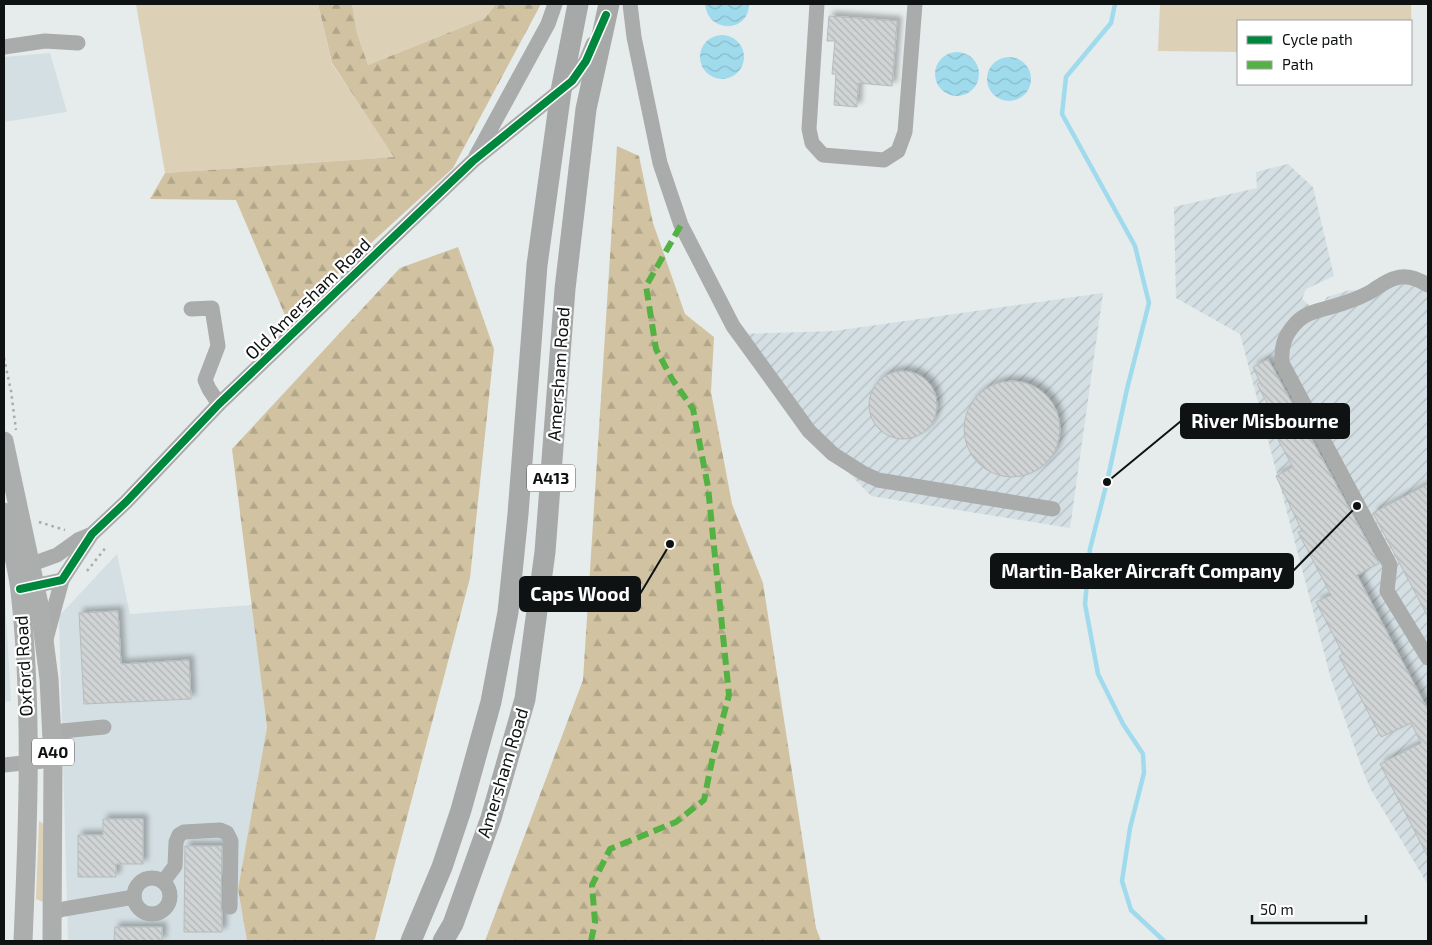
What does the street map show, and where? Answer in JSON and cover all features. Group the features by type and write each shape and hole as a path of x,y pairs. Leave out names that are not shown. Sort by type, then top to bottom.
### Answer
{"highway":[{"name":"A413","path":"411,941 442,867 461,810 491,702 508,612 518,514 537,265 561,91 578,4"},
{"name":"Amersham Road","path":"443,941 453,924 491,818 526,699 545,552 565,289 586,109 607,9"}],"main road":[{"name":"A40","path":"10,437 23,567"},
{"name":"Oxford Road","path":"4,512 23,567 27,587 25,655 28,762 24,933"},
{"name":"A40","path":"27,587 40,609 49,679 53,760 52,941"},
{"path":"24,933 52,912"}],"street":[{"name":"Old Amersham Road","path":"473,161 548,24 555,4"},
{"path":"630,4 634,36 660,163 681,225 733,326 809,431 833,454 878,480 1053,509"},
{"path":"817,4 808,129 812,144 823,154 884,160 898,151 905,132 915,4"},
{"name":"Old Amersham Road","path":"23,567 57,555 84,537 126,502 220,404 473,161 572,81 586,61 607,9"},
{"path":"4,47 45,41 78,43"},
{"path":"1428,285 1419,279 1407,276 1396,277 1372,291 1344,303 1306,315 1295,323 1281,349 1282,363 1390,565 1387,591 1428,658"},
{"path":"191,309 212,308 218,346 205,380 209,390 220,404"},
{"name":"Old Amersham Road","path":"45,645 62,580 84,537"},
{"path":"27,587 62,580"},
{"path":"52,731 104,726"},
{"path":"4,765 53,760"},
{"path":"163,882 175,866 176,842 179,835 184,832 220,830 227,833 231,841 230,907"},
{"path":"152,878 163,882 169,892 168,904 159,912 147,913 137,906 134,897 135,889 142,881 152,878"},
{"path":"52,912 134,897"}],"path":[{"path":"4,358 11,391 10,437"},
{"path":"32,520 84,537"}],"shaded area":[{"path":"136,4 318,4 332,64 395,157 165,173"},
{"path":"352,4 496,4 485,18 368,65 357,33"},
{"path":"1160,4 1411,4 1411,20 1237,20 1237,52 1158,51"},
{"path":"50,53 67,112 4,122 4,57"},
{"path":"1288,164 1313,187 1334,276 1306,289 1302,299 1310,306 1323,304 1327,297 1350,290 1361,291 1401,270 1428,281 1428,885 1370,788 1331,679 1240,334 1176,298 1174,207 1257,188 1256,172"},
{"path":"1103,293 1070,528 871,496 817,439 738,334 834,331"},
{"path":"117,554 130,614 252,605 267,727 238,889 247,941 68,941 59,616"},
{"path":"4,581 11,701 4,702"},
{"path":"39,821 45,825 45,903 36,899"}],"green space":[{"path":"318,4 352,4 357,33 368,65 485,18 496,4 541,4 453,168 287,320 236,200 150,199 165,173 394,157 332,63"},
{"path":"617,146 639,156 653,223 685,314 714,337 711,392 732,504 763,583 816,928 821,941 485,941 583,680"},
{"path":"458,247 494,349 470,578 375,939 374,941 247,941 238,889 267,727 232,449 400,268"}],"water":[{"path":"705,4 749,4 747,14 743,20 736,25 728,26 720,25 713,21 708,14"},
{"path":"718,35 726,35 738,41 744,57 738,73 726,79 718,79 706,73 700,61 700,53 706,41"},
{"path":"953,52 961,52 973,58 979,74 973,90 961,96 953,96 941,90 935,78 935,70 941,58"},
{"path":"1005,57 1013,57 1025,63 1031,79 1025,95 1013,101 1005,101 993,95 987,83 987,75 993,63"}],"building":[{"path":"829,16 897,21 892,86 858,83 857,107 834,105 836,74 832,74 835,41 827,41"},
{"path":"1268,359 1379,563 1357,575 1428,710 1428,857 1380,764 1421,743 1411,723 1381,737 1339,656 1343,654 1316,602 1331,595 1298,532 1302,531 1276,476 1293,467 1266,418 1273,414 1257,384 1260,382 1253,367"},
{"path":"903,371 916,374 927,381 934,392 937,405 934,418 927,429 916,436 903,439 890,436 879,429 872,418 869,405 872,392 879,381 890,374"},
{"path":"1012,381 1030,385 1046,395 1056,411 1060,429 1056,447 1046,463 1030,473 1012,477 994,473 978,463 968,447 964,429 968,411 978,395 994,385"},
{"path":"1428,484 1428,617 1373,513"},
{"path":"118,611 121,664 189,660 191,699 84,704 79,613"},
{"path":"103,819 143,819 143,864 116,864 116,877 78,877 78,835 103,835"},
{"path":"185,846 222,846 222,932 184,932"},
{"path":"115,927 162,927 162,941 114,941"}],"waterway":[{"path":"1115,4 1111,23 1066,77 1062,114 1135,246 1149,303 1090,549 1085,604 1098,674 1123,724 1143,754 1144,773 1130,828 1122,881 1131,910 1164,941"}],"marked path":[{"path":"591,941 595,922 592,885 610,849 676,822 704,800 714,751 729,695 708,487 693,409 672,379 656,349 646,286 681,225"}],"cycle path":[{"path":"20,589 62,580 92,534 126,502 219,404 473,161 572,81 586,61 606,15"}],"place":[{"name":"River Misbourne","path":"1107,482"},
{"name":"Martin-Baker Aircraft Company","path":"1357,506"},
{"name":"Caps Wood","path":"670,544"}]}
